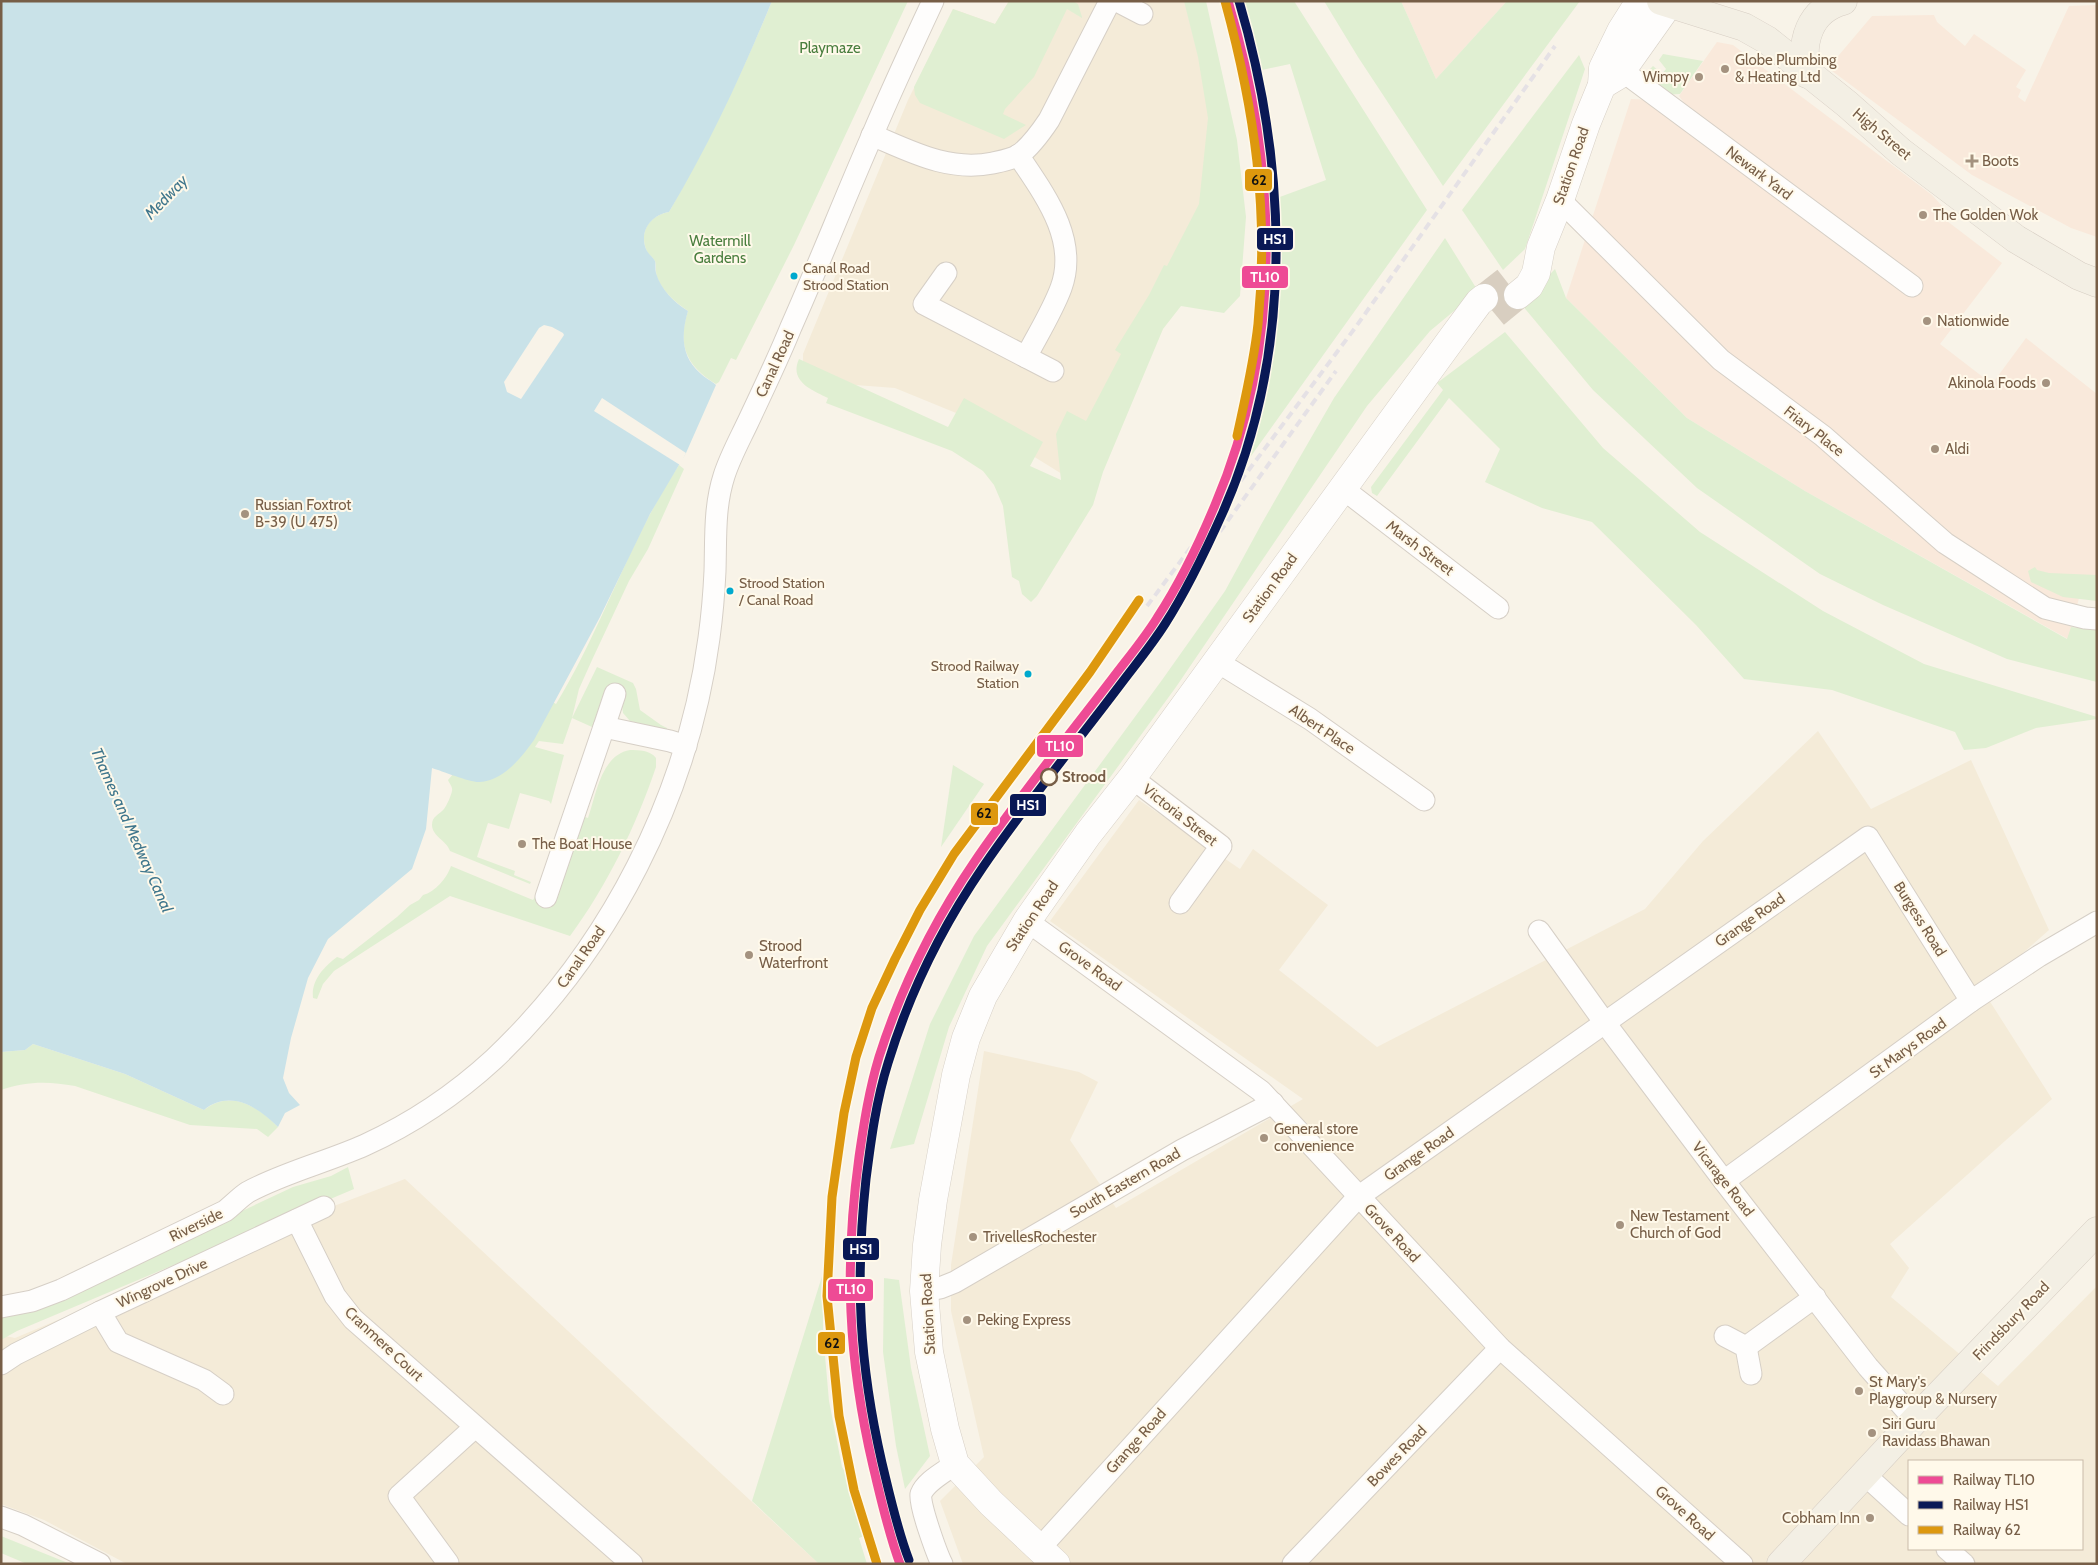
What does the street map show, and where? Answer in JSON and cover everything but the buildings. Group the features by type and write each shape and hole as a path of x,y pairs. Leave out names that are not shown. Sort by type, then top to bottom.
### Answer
{"main road":[{"name":"Station Road","path":"1512,288 1529,286 1536,273 1541,247 1560,200 1586,124 1610,72 1621,32 1640,1"},
{"path":"1807,74 1804,52 1810,25 1826,8 1843,1"},
{"name":"Station Road","path":"1610,72 1667,2"},
{"name":"High Street","path":"1667,2 1744,27 1767,40 1807,74 1847,104 1901,152 2016,239 2088,280 2097,296"},
{"name":"Station Road","path":"1048,1556 991,1503 956,1464 945,1429 929,1352 924,1291 927,1245 933,1200 960,1057 983,996 1027,921 1088,834 1132,778 1452,337 1490,306"},
{"name":"Frindsbury Road","path":"1782,1564 1915,1420 2097,1231"}],"street":[{"name":"Canal Road","path":"412,1119 468,1081 513,1040 546,1004 584,955 618,900 643,854 673,783 686,746 699,693 708,640 715,575 716,520 719,494 724,475 793,325 872,135 933,1"},
{"path":"872,135 927,159 953,165 983,165 1018,155 1036,138 1049,120 1110,1"},
{"path":"1117,1 1142,14"},
{"name":"Newark Yard","path":"1610,72 1912,286"},
{"path":"1018,155 1055,214 1062,232 1065,260 1061,288 1026,357"},
{"name":"Friary Place","path":"1560,200 1721,360 1823,436 1945,543 2045,608 2085,618 2097,619"},
{"path":"946,273 924,304 1053,371"},
{"name":"Marsh Street","path":"1342,488 1498,608"},
{"name":"Albert Place","path":"1216,661 1310,719 1424,800"},
{"path":"546,897 616,694"},
{"path":"604,727 686,746"},
{"name":"Victoria Street","path":"1132,778 1221,846 1180,903"},
{"name":"Burgess Road","path":"1868,837 1971,1001"},
{"name":"Grange Road","path":"1048,1556 1358,1197 1868,837"},
{"name":"Grove Road","path":"1027,921 1248,1081 1273,1103 1358,1197 1500,1348 1742,1564"},
{"name":"St Marys Road","path":"1724,1181 1971,1001 2039,956 2097,922"},
{"name":"Vicarage Road","path":"1538,931 1724,1181 1868,1367 1915,1420"},
{"name":"South Eastern Road","path":"924,1291 940,1288 972,1273 1182,1150 1273,1103"},
{"name":"Riverside","path":"1,1307 32,1301 60,1290 225,1210 247,1193 366,1144 412,1119"},
{"name":"Wingrove Drive","path":"1,1364 16,1354 100,1312 324,1207"},
{"name":"Cranmere Court","path":"297,1220 335,1296 353,1319 475,1427 619,1560"},
{"path":"1746,1346 1815,1297"},
{"path":"100,1312 118,1342 204,1380 223,1394"},
{"path":"1725,1336 1746,1346"},
{"path":"1746,1346 1751,1374"},
{"name":"Bowes Road","path":"1293,1564 1500,1348"},
{"path":"448,1564 399,1496 475,1427"},
{"path":"942,1564 920,1498 929,1483 956,1464"},
{"path":"1864,1474 1908,1514"},
{"path":"1,1517 23,1525 100,1564"},
{"path":"1948,1550 1964,1564"}],"shaded area":[{"path":"1009,1 1196,1 1214,79 1209,237 1083,487 978,422 895,388 803,381 803,354 908,100 953,9 995,24"},
{"path":"1401,1 1507,1 1436,79"},
{"path":"2097,5 2097,237 2071,228 1972,175 1828,68 1872,16 1934,15 1937,22 1965,46 1974,34 2026,70 2016,87 2021,90 2018,97 2025,102 2069,6"},
{"path":"1717,42 1733,45 1932,195 1952,217 1947,221 2002,263 1940,344 1992,384 2026,338 2097,394 2097,580 2082,587 2068,639 1805,491 1687,418 1566,298 1631,99 1653,100 1870,269 1886,252 1855,236 1685,104 1679,96"},
{"path":"1818,731 1871,809 1971,760 2049,930 1982,989 2052,1099 1890,1244 1909,1268 1891,1297 1998,1386 2097,1286 2097,1564 963,1564 940,1501 984,1457 951,1311 951,1265 984,1051 1079,1072 1098,1082 1070,1140 1116,1208 1303,1099 1050,921 1139,800 1240,869 1253,849 1328,905 1279,970 1377,1047 1645,909 1703,841"},
{"path":"405,1179 819,1564 127,1564 44,1520 1,1504 1,1335 15,1338 297,1220"}],"green space":[{"name":"Watermill Gardens","path":"772,1 908,1 794,245 736,360 731,358 719,382 716,384 697,370 691,362 684,344 685,323 688,311 670,296 660,282 656,275 655,261 647,251 644,236 648,224 652,220 669,212 737,82"},
{"path":"1009,1 1073,1 1078,4 1082,18 1067,9 1034,77 1005,109 1003,114 1026,125 1004,139 920,103 915,95 914,87 953,9 995,24"},
{"path":"1184,1 1206,1 1237,140 1246,217 1240,296 1224,313 1181,306 1163,329 1103,472 1093,505 1037,596 1031,602 1022,594 1019,581 1012,577 1003,506 994,485 983,471 952,451 826,403 828,398 815,392 799,379 797,367 799,359 948,427 964,398 1043,442 1030,466 1061,480 1056,434 1067,411 1086,421 1121,354 1115,350 1149,295 1164,265 1167,266 1199,204 1208,118 1198,57"},
{"path":"1237,1 1294,1 1427,210 1246,463 1280,297 1277,198 1326,180 1290,64 1262,70"},
{"path":"1324,1 1401,1 1436,79 1507,1 1580,1 1443,186 1358,57"},
{"path":"1663,54 1703,61 1680,94 1662,95 1642,77 1653,66 1662,74 1666,69 1659,60"},
{"path":"1579,55 1585,69 1525,249 1503,270 1462,210"},
{"path":"1445,238 1478,291 1430,331 1367,406 1176,687 987,946 949,1027 914,1144 890,1149 930,1024 974,936 1225,591 1334,398"},
{"path":"1555,269 1566,298 1687,418 1805,491 2067,639 2071,627 2097,630 2097,682 2007,659 1883,605 1820,574 1697,488 1593,390 1521,304"},
{"path":"1505,332 1603,448 1700,532 1823,611 1924,664 2097,717 2097,719 2036,728 1986,748 1964,750 1955,732 1832,690 1744,679 1696,625 1592,522 1542,508 1485,482 1500,449 1449,398 1377,496 1372,493 1371,487 1443,390 1437,383"},
{"path":"679,465 684,469 648,549 629,581 592,660 579,689 563,744 539,741 535,747 564,755 551,804 549,801 520,793 509,829 488,823 477,857 515,871 514,875 531,882 530,884 450,851 434,832 432,825 433,820 444,809 451,795 452,788 448,780 454,773 551,701 556,704 588,645 645,523"},
{"path":"2035,567 2037,570 2049,573 2097,575 2097,601 2063,597 2031,582 2028,571"},
{"path":"597,667 633,683 640,710 667,728 667,730 630,721 623,713 622,706 607,690 592,727 572,718"},
{"path":"630,750 641,750 651,753 656,758 656,767 630,833 619,855 596,897 570,936 450,896 334,971 323,984 317,999 313,998 316,980 327,965 337,957 343,959 423,895 436,888 444,880 451,866 533,900 536,895 545,898 582,816 588,818 597,788 606,768 620,753"},
{"path":"953,765 984,784 941,847"},
{"path":"33,1044 125,1074 204,1110 224,1101 243,1103 262,1113 278,1127 268,1137 257,1129 190,1125 65,1084 29,1083 1,1090 1,1052 25,1050"},
{"path":"348,1167 354,1189 17,1331 1,1340 1,1314 46,1303 293,1187 331,1176"},
{"path":"823,1273 823,1333 829,1401 842,1467 851,1481 867,1535 859,1538 867,1564 819,1564 752,1501"},
{"path":"884,1278 899,1280 911,1368 930,1456 905,1489 896,1446 883,1352"},
{"path":"1,1536 69,1564 27,1564 1,1553"}],"water":[{"path":"1,1 772,1 737,82 698,161 669,212 652,220 645,230 644,236 646,249 655,261 656,273 661,285 673,300 688,311 684,328 684,344 689,359 700,373 716,385 686,453 650,514 600,617 534,740 511,767 504,773 489,780 480,782 470,781 432,768 426,829 412,869 328,939 308,978 291,1038 283,1078 289,1093 300,1105 285,1113 278,1127 262,1113 243,1103 224,1101 204,1110 125,1074 33,1044 25,1050 1,1052"}],"pier":[{"path":"544,325 552,327 564,335 521,399 507,392 504,382 539,328"},
{"path":"602,398 686,453 680,465 594,411"}],"tunnel":[{"path":"1484,298 1507,280"},
{"path":"1495,314 1518,295"}],"railway":[{"path":"1147,606 1355,328 1555,46"},
{"path":"1159,616 1336,371"}],"rail line":[{"name":"62","path":"1225,1 1252,121 1257,161 1262,241 1258,324 1237,436"},
{"name":"TL10","path":"900,1564 885,1515 865,1426 858,1388 851,1312 850,1274 854,1197 861,1144 875,1069 908,980 932,931 960,884 1008,814 1152,626 1173,592 1209,519 1237,444 1253,381 1263,318 1266,254 1264,191 1257,127 1245,64 1228,1"},
{"name":"HS1","path":"909,1560 894,1512 874,1426 868,1391 861,1322 860,1287 863,1216 866,1179 877,1106 896,1037 916,986 940,937 983,867 1016,821 1165,624 1189,584 1210,541 1246,451 1262,388 1272,324 1276,259 1274,193 1267,128 1255,64 1239,1"},
{"name":"62","path":"877,1564 854,1490 839,1416 827,1296 832,1197 844,1113 856,1057 872,1008 895,959 920,910 954,854 1090,672 1139,600"}],"place":[{"name":"Globe Plumbing & Heating Ltd","path":"1725,69"},
{"name":"Wimpy","path":"1699,77"},
{"name":"Boots","path":"1972,161"},
{"name":"The Golden Wok","path":"1923,215"},
{"name":"Canal Road Strood Station","path":"794,276"},
{"name":"Nationwide","path":"1927,321"},
{"name":"Akinola Foods","path":"2046,383"},
{"name":"Aldi","path":"1935,449"},
{"name":"Russian Foxtrot B-39 (U 475)","path":"245,514"},
{"name":"Strood Station / Canal Road","path":"730,591"},
{"name":"Strood Railway Station","path":"1028,674"},
{"name":"Strood","path":"1049,777"},
{"name":"The Boat House","path":"522,844"},
{"name":"Strood Waterfront","path":"749,955"},
{"name":"General store convenience","path":"1264,1138"},
{"name":"New Testament Church of God","path":"1620,1225"},
{"name":"TrivellesRochester","path":"973,1237"},
{"name":"Peking Express","path":"967,1320"},
{"name":"St Mary's Playgroup & Nursery","path":"1859,1391"},
{"name":"Siri Guru Ravidass Bhawan","path":"1872,1433"},
{"name":"Cobham Inn","path":"1870,1518"}],"park label":[{"name":"Playmaze","path":"830,48"}],"water label":[{"name":"Medway","path":"166,197"},
{"name":"Thames and Medway Canal","path":"132,830"}]}
